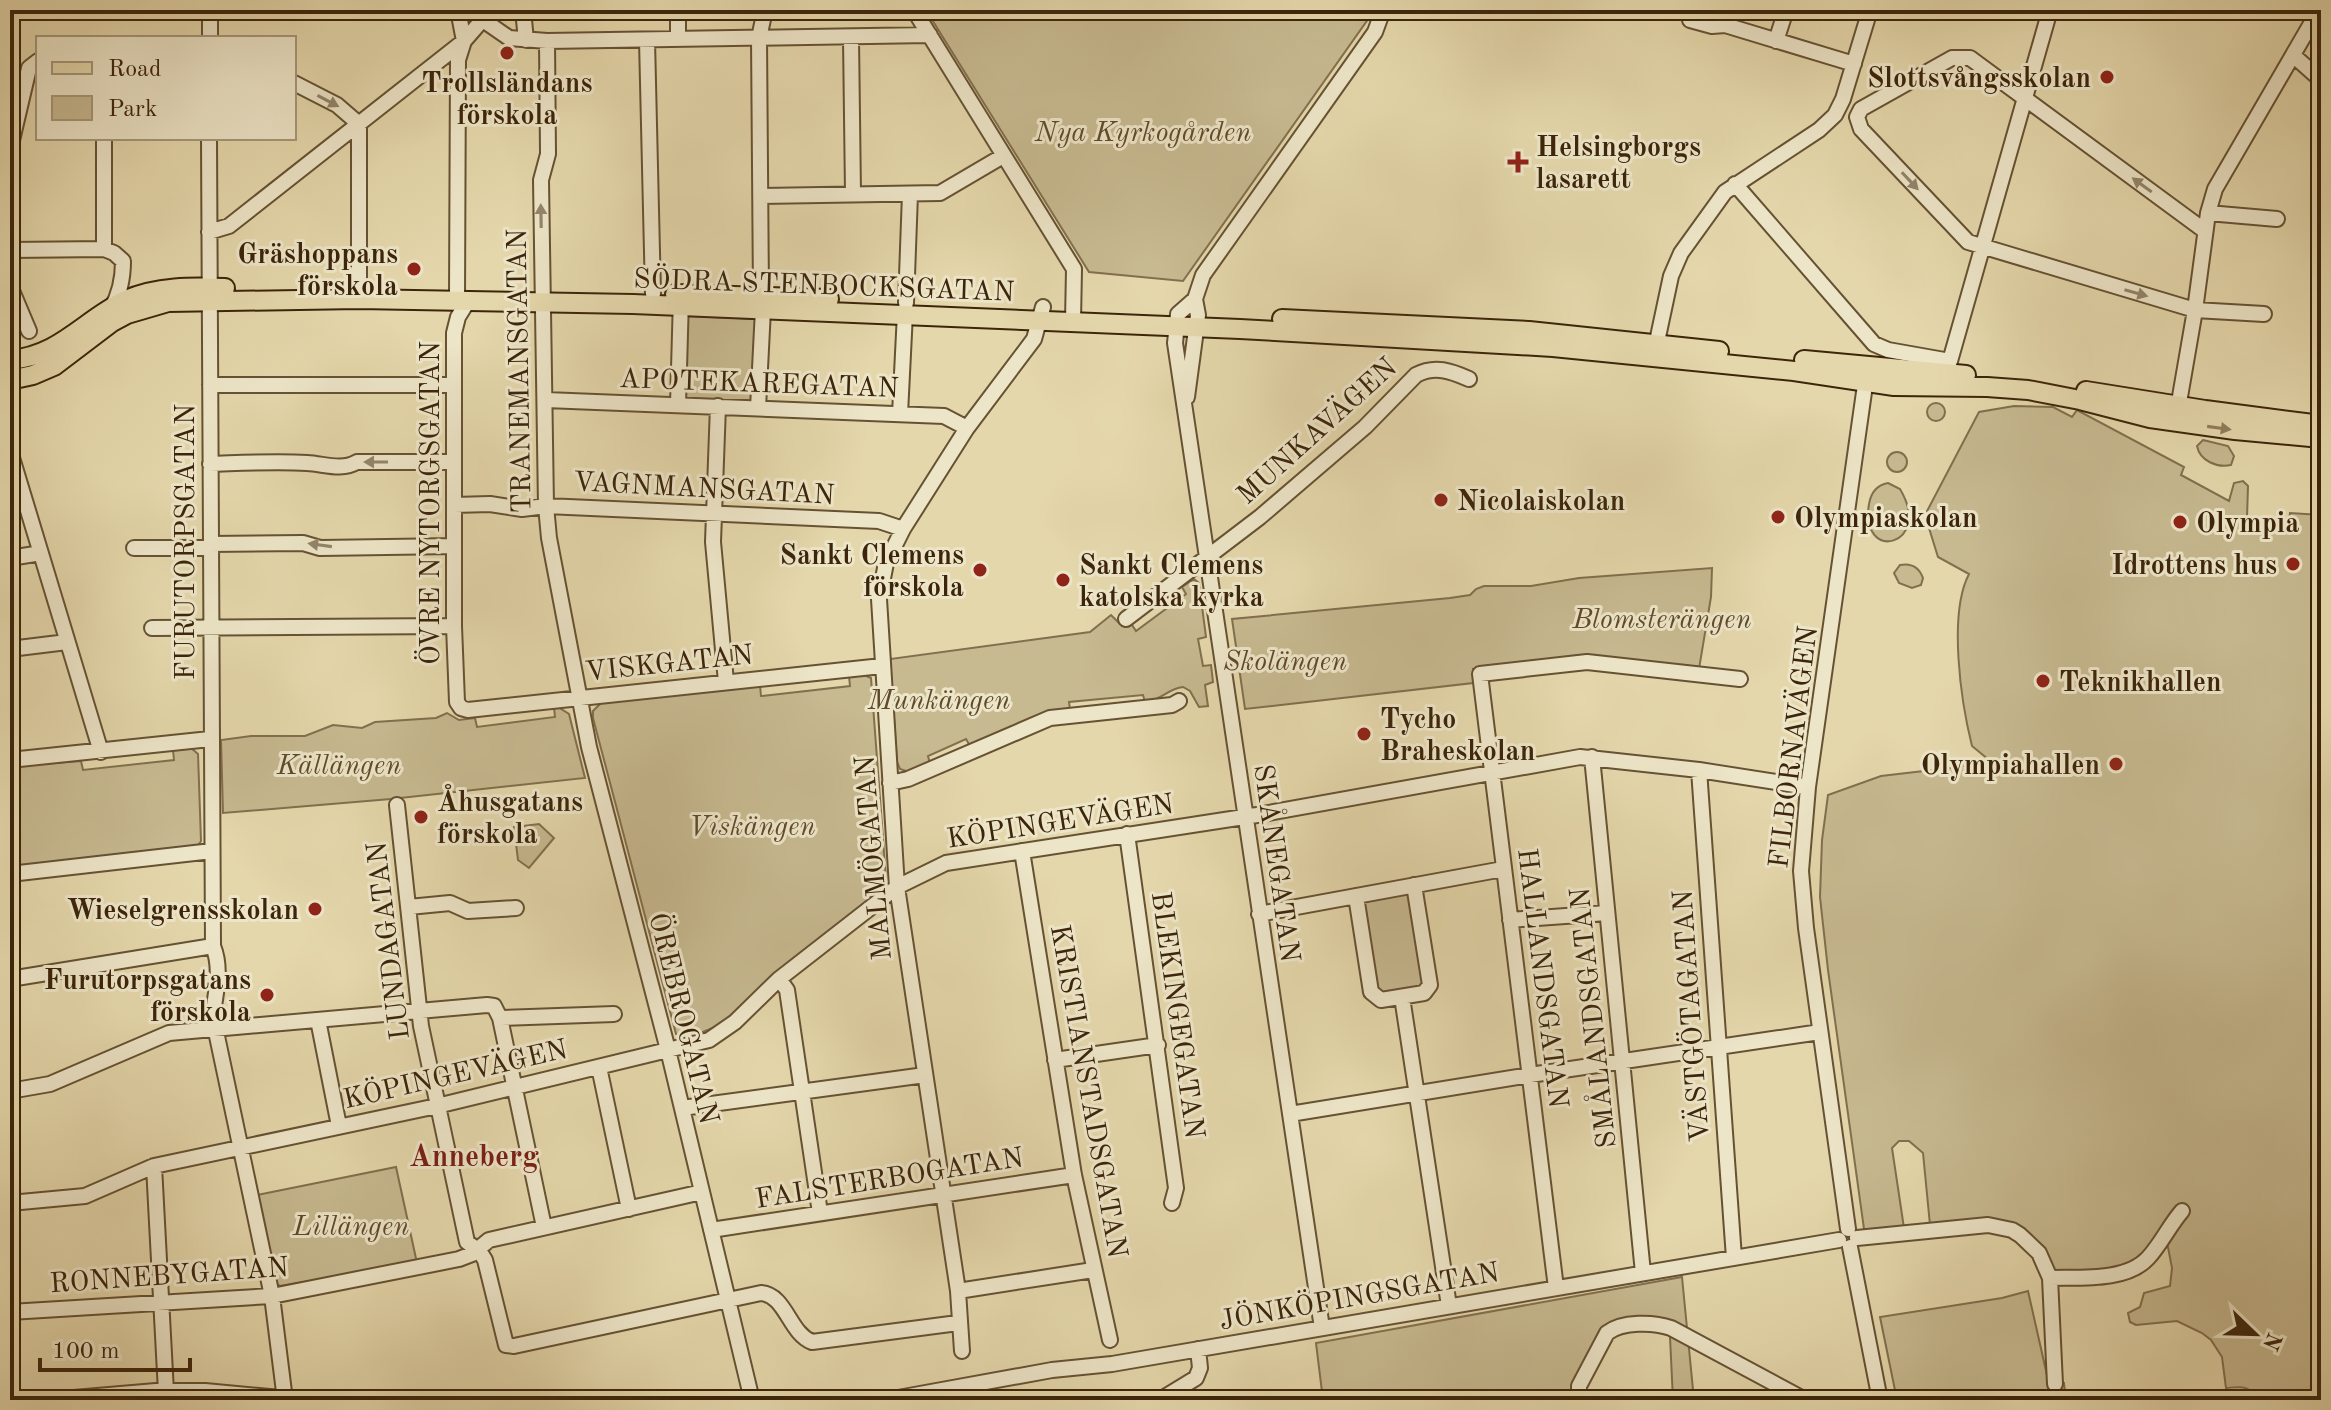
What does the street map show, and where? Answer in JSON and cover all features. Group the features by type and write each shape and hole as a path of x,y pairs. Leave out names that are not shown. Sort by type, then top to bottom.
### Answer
{"main road":[{"name":"SÖDRA STENBOCKSGATAN","path":"10,360 37,356 111,309 148,293 359,293 762,302 1177,320 1196,314 1529,331 1866,375 1894,386 2003,387 2177,414 2320,426"},
{"name":"SÖDRA STENBOCKSGATAN","path":"10,380 54,366 112,322 140,308 209,294"},
{"name":"SÖDRA STENBOCKSGATAN","path":"544,299 653,294 681,300"}],"street":[{"path":"210,10 210,36"},
{"path":"458,10 464,41 458,60 460,296"},
{"path":"523,10 526,40"},
{"path":"678,10 678,39"},
{"path":"758,408 762,302 759,38 765,10"},
{"path":"914,10 1074,269 1073,315"},
{"name":"SKÅNEGATAN","path":"1185,405 1203,275 1375,32 1383,10"},
{"path":"1776,41 1786,10"},
{"path":"1656,350 1677,260 1715,203 1735,184 1828,123 1838,112 1870,10"},
{"path":"1735,184 1874,344 1888,350 1950,361 2050,10"},
{"path":"2177,414 2208,213 2219,181 2319,10"},
{"path":"209,232 229,226 464,41 487,15 505,36 547,41 930,35"},
{"path":"1690,20 1712,26 1725,25 1854,64"},
{"path":"851,38 853,194"},
{"path":"647,40 653,294"},
{"name":"TRANEMANSGATAN","path":"547,41 548,151 541,180 546,506 578,699"},
{"path":"2294,56 2321,80"},
{"path":"2205,231 1970,58 1952,58 1861,109 1857,123 1968,242 2195,310 2264,314"},
{"path":"10,149 35,62"},
{"path":"296,84 337,105 359,124 359,293"},
{"path":"104,140 104,249"},
{"name":"FURUTORPSGATAN","path":"209,140 210,739 213,946 217,957 218,984 213,1013 272,1296 285,1399"},
{"path":"761,196 943,191 1003,156"},
{"path":"900,414 910,194"},
{"path":"2208,213 2277,219"},
{"path":"10,250 104,249 114,253 123,261 123,271 120,294 111,309"},
{"path":"123,271 130,284 148,293"},
{"path":"10,286 29,331"},
{"name":"ÖVRE NYTORGSGATAN","path":"460,296 454,333 453,385 454,626 457,702 461,708"},
{"path":"678,404 681,300"},
{"name":"MALMÖGATAN","path":"962,1351 958,1291 897,887 878,614 886,563 903,529 967,428 1027,350 1042,314"},
{"name":"SKÅNEGATAN","path":"1177,320 1175,343 1187,435 1322,1328"},
{"name":"MUNKAVÄGEN","path":"1126,619 1207,558 1365,427 1416,375 1425,370 1445,370 1469,379"},
{"name":"FILBORNAVÄGEN","path":"1866,375 1808,787 1801,871 1806,928 1849,1239 1880,1400"},
{"path":"210,385 453,385"},
{"name":"APOTEKAREGATAN","path":"546,400 944,416 967,428"},
{"path":"718,406 713,542 726,682"},
{"path":"10,451 101,752"},
{"path":"210,464 309,463 338,467 357,462 454,462"},
{"name":"VAGNMANSGATAN","path":"454,505 490,504 522,509 546,506 879,521 903,529"},
{"path":"134,548 303,543 320,548 454,546"},
{"path":"10,558 41,553"},
{"path":"152,628 454,626"},
{"path":"10,649 67,642"},
{"name":"HALLANDSGATAN","path":"1556,1288 1480,674 1587,662 1740,679"},
{"name":"VISKGATAN","path":"461,708 468,710 882,666"},
{"name":"ÖREBROGATAN","path":"578,699 668,1050 752,1400"},
{"path":"890,783 908,779 1043,720 1172,705 1179,701"},
{"path":"10,760 210,739"},
{"name":"KÖPINGEVÄGEN","path":"10,1203 85,1196 154,1166 437,1106 715,1037 779,979 897,887 946,863 1245,817 1492,771 1592,757 1808,787"},
{"name":"SMÅLANDSGATAN","path":"1592,757 1643,1273"},
{"name":"VÄSTGÖTAGATAN","path":"1699,770 1734,1258"},
{"name":"LUNDAGATAN","path":"397,805 421,1026 467,1242 485,1260 504,1344 511,1347 560,1338 726,1299"},
{"name":"BLEKINGEGATAN","path":"1127,834 1176,1188 1172,1203"},
{"path":"10,874 212,851"},
{"name":"KRISTIANSTADSGATAN","path":"1022,851 1074,1175 1110,1340"},
{"path":"1259,914 1503,869"},
{"path":"1356,896 1371,992 1381,1000 1424,993 1430,985 1414,885"},
{"path":"409,907 450,903 468,911 516,908"},
{"path":"1510,920 1607,913"},
{"path":"10,979 213,946"},
{"path":"779,979 787,990 820,1213"},
{"path":"1402,997 1449,1306"},
{"path":"10,1091 61,1081 169,1033 494,1006 500,1018 544,1227"},
{"path":"500,1018 614,1014"},
{"path":"318,1020 339,1126"},
{"path":"1290,1114 1820,1032"},
{"path":"1055,1060 1158,1045"},
{"path":"599,1067 629,1209"},
{"path":"682,1108 925,1075"},
{"path":"154,1166 168,1396"},
{"name":"FALSTERBOGATAN","path":"711,1230 1074,1175"},
{"name":"RONNEBYGATAN","path":"10,1312 272,1296 459,1259 489,1240 702,1192"},
{"path":"2055,1384 2050,1278 2115,1273 2135,1267 2148,1258 2182,1211"},
{"name":"JÖNKÖPINGSGATAN","path":"887,1400 1849,1239 1964,1226 2002,1227 2015,1231 2034,1247 2050,1278"},
{"path":"958,1291 1093,1270"},
{"path":"726,1299 768,1293 803,1338 818,1343 958,1323"},
{"path":"1584,1396 1593,1359 1610,1330 1646,1324 1671,1328 1805,1400"},
{"path":"1160,1400 1196,1378 1200,1368 1198,1349"},
{"name":"ÖREBROGATAN","path":"740,1350 763,1400"},
{"path":"50,1400 168,1396 205,1391 303,1400"}],"green space":[{"name":"Nya Kyrkogården","path":"926,10 1370,10 1371,15 1183,281 1089,272"},
{"path":"687,316 758,319 755,403 684,400"},
{"path":"1932,403 1940,403 1945,412 1943,419 1932,421 1927,416 1927,408"},
{"path":"2014,406 2053,407 2072,417 2077,410 2184,467 2181,475 2229,501 2234,483 2243,481 2248,486 2247,518 2289,521 2290,513 2321,515 2321,1400 2255,1400 2248,1389 2226,1388 2222,1357 2211,1340 2202,1333 2177,1321 2136,1325 2130,1322 2128,1313 2140,1307 2144,1293 2170,1286 2172,1268 2166,1237 2124,1267 2057,1275 2032,1238 2005,1223 1930,1225 1923,1153 1909,1141 1899,1141 1892,1148 1904,1228 1864,1229 1820,897 1822,840 1828,795 1881,776 1989,760 1972,746 1958,658 1959,612 1969,574 1938,557 1925,515 1979,412"},
{"path":"2203,440 2228,446 2234,456 2231,465 2215,464 2205,459 2197,446"},
{"path":"1897,452 1904,455 1907,462 1904,469 1897,472 1890,469 1887,462 1890,455"},
{"path":"1888,483 1900,489 1908,508 1908,524 1902,535 1883,541 1874,535 1869,523 1869,504 1875,490"},
{"path":"1900,565 1911,565 1917,569 1923,578 1921,585 1912,588 1899,583 1894,573"},
{"path":"1712,568 1711,597 1699,669 1587,656 1473,669 1473,683 1245,709 1232,619 1450,598 1470,595 1484,586 1531,586 1579,578"},
{"name":"Munkängen","path":"1194,579 1199,583 1206,637 1198,639 1203,666 1211,665 1213,682 1205,685 1208,706 1199,707 1190,691 1183,687 1145,702 1143,695 1069,702 1070,709 1035,717 970,746 966,739 928,756 930,764 909,772 900,769 890,659 1090,632 1111,615 1120,624 1132,625 1136,631 1186,594 1182,587"},
{"name":"Viskängen","path":"862,674 871,678 886,879 878,893 822,936 723,1024 700,1033 676,1034 593,711 602,702 760,685 761,696 850,686 849,676"},
{"name":"Källängen","path":"558,707 569,714 585,778 223,813 221,740 251,736 305,736 333,725 362,728 375,722 436,718 447,713 459,720 475,718 477,727 555,717 554,708"},
{"path":"191,748 198,754 201,841 197,847 10,870 10,766 81,761 83,770 174,760 173,750"},
{"path":"539,824 554,838 529,868 518,860 514,827"},
{"path":"1407,890 1412,895 1426,982 1422,989 1383,996 1375,991 1361,906 1365,898"},
{"name":"Lillängen","path":"396,1167 417,1263 280,1286 276,1284 257,1195"},
{"path":"1682,1277 1694,1400 1673,1400 1670,1337 1662,1320 1606,1325 1571,1400 1323,1400 1316,1343"},
{"path":"2028,1291 2049,1384 2064,1383 2066,1400 1897,1400 1880,1317"}],"place":[{"name":"Trollsländans förskola","path":"507,53"},
{"name":"Slottsvångsskolan","path":"2107,77"},
{"name":"Helsingborgs lasarett","path":"1518,162"},
{"name":"Gräshoppans förskola","path":"414,269"},
{"name":"Nicolaiskolan","path":"1441,500"},
{"name":"Olympiaskolan","path":"1778,517"},
{"name":"Olympia","path":"2180,522"},
{"name":"Idrottens hus","path":"2293,564"},
{"name":"Sankt Clemens förskola","path":"980,570"},
{"name":"Sankt Clemens katolska kyrka","path":"1063,580"},
{"name":"Teknikhallen","path":"2043,681"},
{"name":"Tycho Braheskolan","path":"1364,734"},
{"name":"Olympiahallen","path":"2116,764"},
{"name":"Åhusgatans förskola","path":"421,817"},
{"name":"Wieselgrensskolan","path":"315,909"},
{"name":"Furutorpsgatans förskola","path":"267,995"}],"district":[{"name":"Anneberg","path":"474,1156"}],"park label":[{"name":"Blomsterängen","path":"1662,618"},
{"name":"Skolängen","path":"1285,660"}]}
